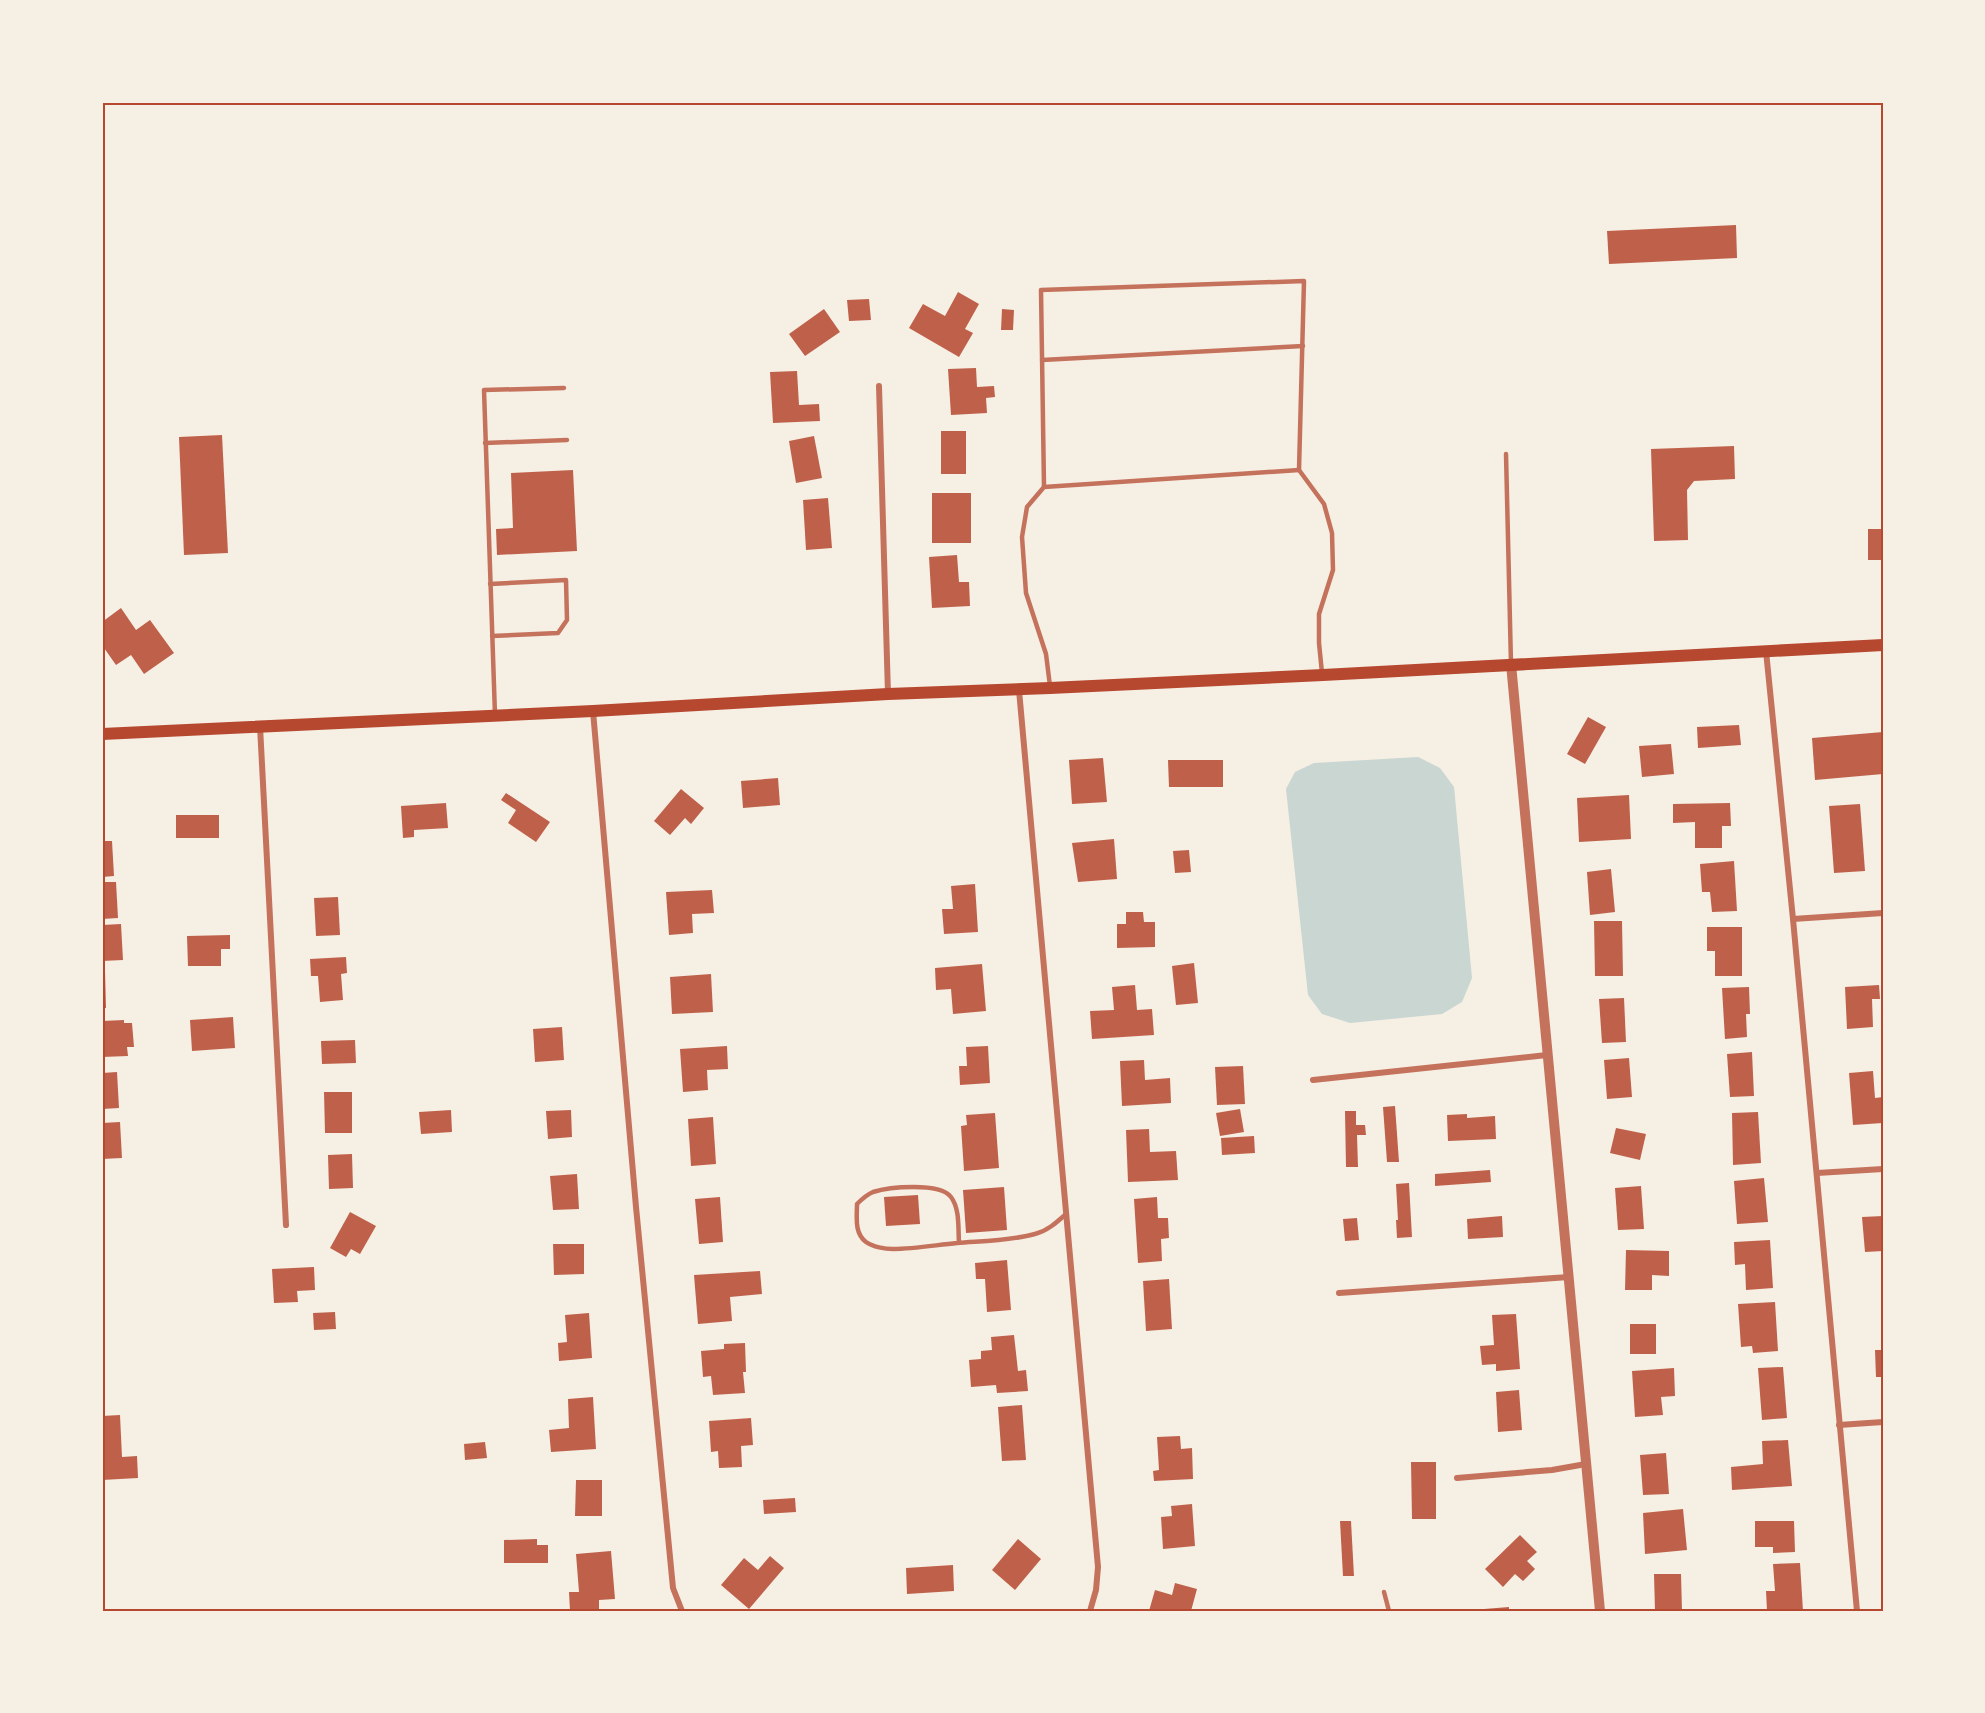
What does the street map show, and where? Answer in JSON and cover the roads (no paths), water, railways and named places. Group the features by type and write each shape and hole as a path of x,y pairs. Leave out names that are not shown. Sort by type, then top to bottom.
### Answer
{"main road":[{"path":"102,734 593,711 888,694 1323,675 1883,645"}],"street":[{"path":"879,386 888,694"},
{"path":"1766,651 1857,1611"},
{"path":"1511,664 1600,1611"},
{"path":"1018,690 1098,1567 1096,1590 1090,1611"},
{"path":"593,711 636,1207 673,1587 682,1611"},
{"path":"260,726 286,1225"},
{"path":"1793,919 1883,913"},
{"path":"1313,1080 1547,1055"},
{"path":"1817,1173 1883,1169"},
{"path":"1339,1293 1569,1277"},
{"path":"1839,1425 1883,1422"},
{"path":"1457,1478 1552,1470 1587,1464"}],"lane":[{"path":"1050,688 1046,654 1026,593 1022,537 1027,507 1044,487 1041,290 1304,280 1299,470 1324,504 1332,532 1333,570 1319,614 1319,643 1323,675"},
{"path":"1042,360 1303,346"},
{"path":"495,715 483,390 564,388"},
{"path":"485,442 567,440"},
{"path":"1506,454 1511,664"},
{"path":"1044,487 1299,470"},
{"path":"490,584 566,580 567,620 558,633 492,636"},
{"path":"959,1243 957,1210 951,1197 944,1191 926,1186 874,1192 864,1196 857,1203 857,1229 866,1242 876,1247 892,1249 959,1243 1036,1234 1052,1226 1066,1214"},
{"path":"1384,1592 1389,1611"}]}
